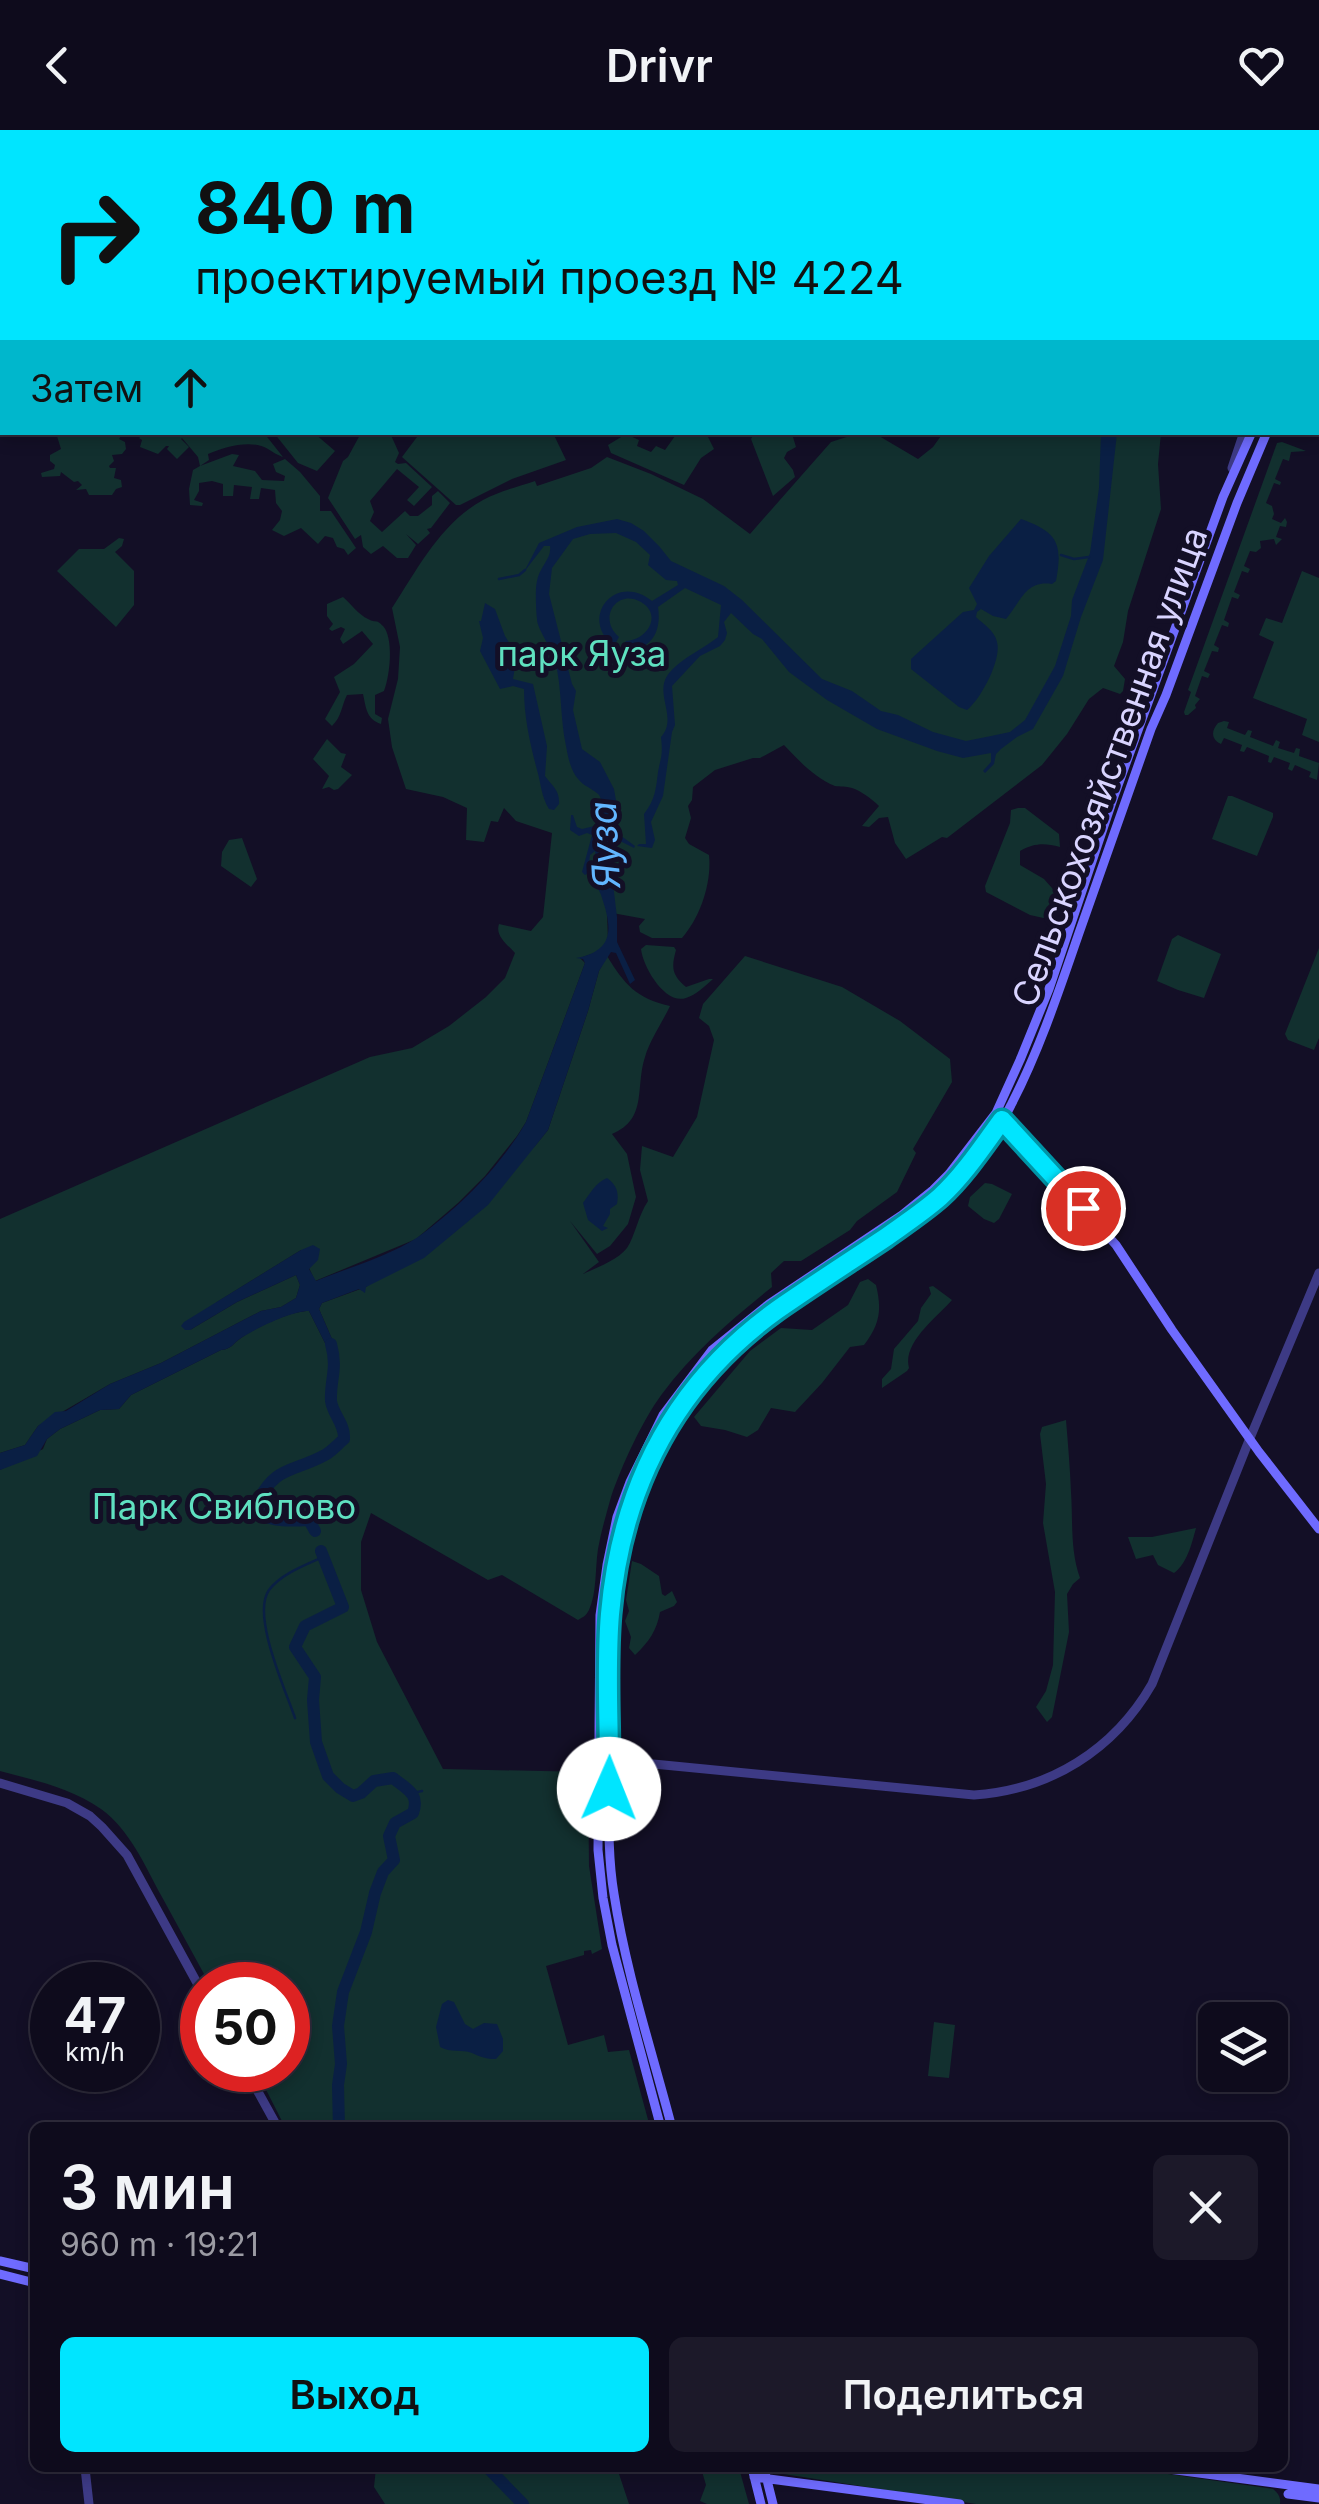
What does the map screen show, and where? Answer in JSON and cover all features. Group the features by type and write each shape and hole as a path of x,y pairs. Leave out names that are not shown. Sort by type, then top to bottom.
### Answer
{"main road":[{"name":"Сельскохозяйственная улица","path":"999,1116 1049,988 1223,496 1251,435"},
{"name":"Сельскохозяйственная улица","path":"999,1116 1010,1108 1058,992 1151,729 1266,435"},
{"path":"670,2122 614,1896 604,1763 600,1615 617,1517 630,1482 663,1415 726,1336 902,1215 949,1174 999,1116 1116,1244 1172,1330 1319,1529"},
{"path":"604,1763 598,1850 606,1913 659,2122"},
{"path":"0,2261 30,2268"},
{"path":"0,2274 30,2281"},
{"path":"761,2504 753,2472 960,2504"},
{"path":"1181,2472 1319,2498"},
{"path":"765,2473 774,2504"},
{"path":"1288,2494 1319,2489"}],"street":[{"path":"1223,496 1243,435"},
{"path":"604,1763 974,1794 1022,1788 1060,1773 1101,1746 1116,1733 1152,1684 1319,1272"},
{"path":"0,1784 67,1803 102,1827 126,1855 185,1962"},
{"path":"258,2092 275,2122"},
{"path":"85,2472 89,2504"}],"green space":[{"path":"57,435 122,435 119,439 125,442 126,449 122,454 112,455 114,461 109,466 116,468 114,478 121,480 122,487 112,495 89,495 86,489 76,490 82,485 61,472 60,476 42,477 41,473 54,469 50,455 61,449"},
{"path":"266,435 283,457 261,446 238,445 208,454 209,460 200,466 198,457 182,438 189,447 177,459 167,449 169,446 158,454 140,447 139,438"},
{"path":"276,435 316,435 335,451 317,471 298,463"},
{"path":"360,435 391,435 399,453 395,462 406,463 432,487 414,506 407,500 419,487 397,469 370,501 374,512 370,521 382,532 405,511 418,516 432,505 432,496 438,491 450,503 418,544 406,534 416,545 408,558 397,558 383,546 371,554 363,547 361,535 355,539 328,498"},
{"path":"418,435 554,435 566,460 456,505 402,457"},
{"path":"628,435 639,440 637,446 651,452 656,446 665,450 675,436 707,435 714,449 701,458 684,485 611,453 608,445"},
{"path":"753,435 794,435 796,447 784,458 795,477 773,496 751,439"},
{"name":"парк Яуза","path":"853,435 877,435 918,459 942,435 1161,435 1161,509 1114,666 1125,679 1123,691 1120,694 1103,688 1089,699 1042,765 947,838 942,837 906,859 895,843 888,817 879,818 869,827 862,826 879,806 876,803 855,789 835,786 821,778 784,745 760,758 715,770 693,787 688,806 691,818 685,838 709,855 707,888 694,921 682,938 652,938 640,932 639,926 645,919 607,912 608,941 597,952 580,958 585,963 526,1122 485,1176 458,1203 416,1239 315,1281 301,1250 217,1302 190,1330 237,1302 296,1275 300,1285 296,1298 110,1384 38,1426 25,1445 0,1453 0,1219 370,1057 412,1048 449,1026 505,978 515,953 500,936 499,924 531,931 543,917 552,833 516,821 504,808 498,822 491,821 484,842 466,840 467,808 443,797 406,789 392,747 388,719 398,679 400,647 392,608 443,534 468,510 489,497 591,468 607,457 703,499 750,534 831,442"},
{"path":"1277,443 1306,451 1291,452 1289,461 1283,459 1275,479 1280,485 1274,483 1266,503 1272,506 1272,519 1281,523 1285,518 1287,522 1286,527 1280,526 1276,537 1282,539 1276,545 1274,539 1260,541 1261,548 1250,551 1244,566 1250,569 1248,573 1242,571 1234,592 1240,595 1238,599 1232,597 1224,620 1228,627 1222,625 1214,645 1218,652 1212,651 1204,671 1210,674 1208,678 1202,676 1195,696 1200,699 1196,708 1185,715 1191,692 1188,690"},
{"path":"239,455 233,466 255,471 262,480 284,481 285,476 276,472 273,464 285,459 320,496 320,511 331,511 356,548 348,555 333,538 325,536 318,544 301,528 284,536 272,530 282,511 276,503 275,490 261,488 259,499 250,499 252,487 234,485 233,496 223,496 223,484 199,483 194,500 202,506 190,505 193,470"},
{"path":"119,538 124,539 115,552 134,571 134,605 116,627 57,571 79,549 104,549"},
{"path":"1302,571 1319,578 1319,742 1302,735 1307,719 1253,698 1274,642 1259,635 1266,618 1282,623"},
{"path":"343,597 386,632 390,648 388,676 384,691 375,695 375,714 382,718 381,724 370,716 363,694 347,695 332,726 325,719 340,692 334,677 373,644 362,631 343,644 340,639 345,629 329,629 333,624 327,616 327,604"},
{"path":"1224,721 1229,722 1227,728 1245,735 1252,731 1250,737 1273,746 1276,740 1280,742 1278,748 1294,753 1296,748 1300,749 1299,756 1319,763 1317,780 1309,777 1311,772 1295,765 1292,771 1288,769 1290,763 1274,757 1268,762 1269,756 1247,747 1240,751 1242,745 1224,738 1221,744 1213,732"},
{"path":"327,739 346,754 341,767 352,775 334,790 322,789 329,776 313,759"},
{"path":"1228,796 1273,813 1257,856 1212,839"},
{"path":"1025,808 1059,834 1060,847 1040,844 1020,851 1020,865 1044,879 1059,896 1048,919 1030,915 986,892 1011,810"},
{"path":"242,838 257,879 251,887 221,866 222,852 229,840"},
{"path":"1178,935 1221,954 1204,998 1157,981 1172,939"},
{"path":"646,945 674,947 674,971 686,987 713,979 690,997 670,996 656,983 646,965 641,949"},
{"path":"1319,948 1319,1038 1314,1050 1288,1040 1285,1034"},
{"name":"Парк Свиблово","path":"607,956 632,989 670,1006 645,1057 636,1111 623,1128 612,1134 627,1154 636,1197 628,1224 610,1246 597,1254 570,1221 599,1262 583,1274 618,1256 630,1243 648,1201 640,1170 642,1146 673,1157 697,1117 714,1040 709,1026 699,1018 703,1004 745,956 842,987 900,1021 950,1059 952,1082 913,1149 916,1153 897,1192 850,1230 801,1261 784,1261 771,1273 772,1287 699,1351 655,1405 633,1444 611,1497 598,1549 593,1596 584,1616 578,1620 502,1575 488,1580 371,1513 361,1542 361,1590 377,1642 443,1769 588,1772 589,1866 602,1949 592,1954 591,1950 584,1951 584,1955 546,1966 568,2045 604,2035 608,2052 629,2050 649,2122 282,2122 267,2092 310,2092 310,1962 197,1962 136,1849 111,1818 65,1790 0,1771 0,1470 43,1449 47,1439 60,1429 100,1410 119,1409 131,1395 283,1317 309,1311 333,1359 332,1339 319,1309 322,1303 366,1287 535,1146 548,1130"},
{"path":"985,1183 1012,1194 994,1223 968,1206 970,1197"},
{"path":"868,1279 876,1285 879,1302 873,1330 864,1345 850,1347 795,1412 771,1408 758,1430 747,1437 701,1426 694,1417 750,1351 781,1328 812,1330 848,1305 860,1282"},
{"path":"929,1287 952,1300 916,1340 907,1371 882,1388 882,1379 891,1369 894,1349 918,1321 931,1294"},
{"path":"1066,1420 1073,1546 1080,1578 1067,1594 1069,1632 1052,1717 1047,1722 1036,1707 1046,1691 1053,1665 1055,1592 1043,1523 1046,1484 1040,1434 1042,1427"},
{"path":"1196,1528 1186,1559 1174,1573 1158,1565 1153,1555 1136,1559 1128,1537 1152,1537"},
{"path":"632,1561 659,1576 662,1594 672,1591 677,1602 660,1612 652,1635 635,1655 629,1648 631,1637 625,1621"},
{"path":"934,2022 955,2025 949,2078 928,2076"},
{"path":"376,2472 618,2472 629,2504 385,2504 374,2487"},
{"path":"702,2472 740,2472 749,2504 700,2501 706,2485"},
{"path":"1154,2472 1273,2489 1280,2504 976,2504 777,2473"}],"water":[{"name":"Яуза","path":"1101,435 1117,435 1103,560 1063,676 1033,729 1001,749 985,773 991,753 963,758 937,751 877,729 827,700 789,672 762,639 731,613 724,622 725,640 700,656 672,686 675,725 663,796 651,822 655,840 652,848 637,846 646,844 644,814 654,794 661,737 666,730 664,683 678,665 718,637 721,605 685,588 658,607 656,633 647,644 622,650 626,641 646,632 651,613 648,607 632,599 618,602 610,614 619,637 614,646 600,623 600,612 606,602 625,592 638,593 652,601 678,585 677,581 666,580 648,565 650,555 636,542 616,533 573,539 552,568 549,594 576,691 573,710 582,749 600,762 614,789 617,833 635,846 616,839 609,851 617,942 635,980 630,984 616,953 611,952 599,971 548,1130 488,1205 424,1258 366,1287 365,1293 359,1289 322,1303 319,1309 332,1339 335,1363 309,1311 293,1314 131,1395 119,1409 100,1410 60,1429 47,1439 37,1456 0,1470 0,1453 25,1445 38,1426 55,1412 66,1411 110,1384 296,1298 300,1285 296,1275 237,1302 190,1330 181,1326 301,1250 313,1245 320,1249 318,1260 309,1269 316,1281 382,1256 418,1237 478,1185 526,1122 585,963 576,958 597,950 608,929 606,909 596,883 595,851 590,855 588,873 582,872 592,835 579,836 570,830 571,815 582,829 599,825 601,802 598,794 577,778 568,758 557,671 537,615 537,581 550,546 544,546 524,572 539,543 577,527 617,519 631,523 644,531 671,561 724,586 742,600 822,679 852,691 881,711 966,741 1010,732 1025,720 1055,666 1071,616 1072,600 1090,553"},
{"path":"1021,519 1043,529 1055,541 1059,558 1056,581 1030,589 1006,619 981,609 977,612 976,617 994,634 998,649 989,678 967,710 911,669 911,659 963,612 974,610 977,604 969,588 989,556"},
{"path":"485,603 495,609 517,655 513,679 533,684 547,746 545,776 559,799 554,810 549,809 544,799 528,730 524,689 500,689 480,651 483,638 479,621"},
{"path":"607,1178 615,1186 618,1200 603,1226 608,1228 602,1231 588,1220 583,1203"},
{"path":"454,2002 465,2024 473,2029 484,2023 497,2024 503,2051 496,2059 440,2047 436,2027 442,2004"}],"waterway":[{"path":"1061,555 1074,559 1089,557"},
{"path":"499,579 525,570"},
{"path":"315,1531 309,1520 271,1518 259,1514 256,1505 277,1476 325,1455 344,1439 331,1401 331,1344"},
{"path":"309,1520 327,1514"},
{"path":"321,1551 343,1607 305,1626 295,1647 315,1677 316,1742 328,1776 353,1796 374,1781 393,1778 411,1792 415,1801 413,1813 395,1823 389,1836 394,1860 383,1872 343,1992 338,2026 339,2122"},
{"path":"295,1718 267,1634 265,1602 269,1590 280,1579 323,1557"},
{"path":"413,1793 422,1791"},
{"path":"492,2472 523,2504"}],"route":[{"path":"609,1789 610,1615 627,1518 654,1451 702,1378 774,1312 940,1197 1002,1120 1083,1208"}]}
